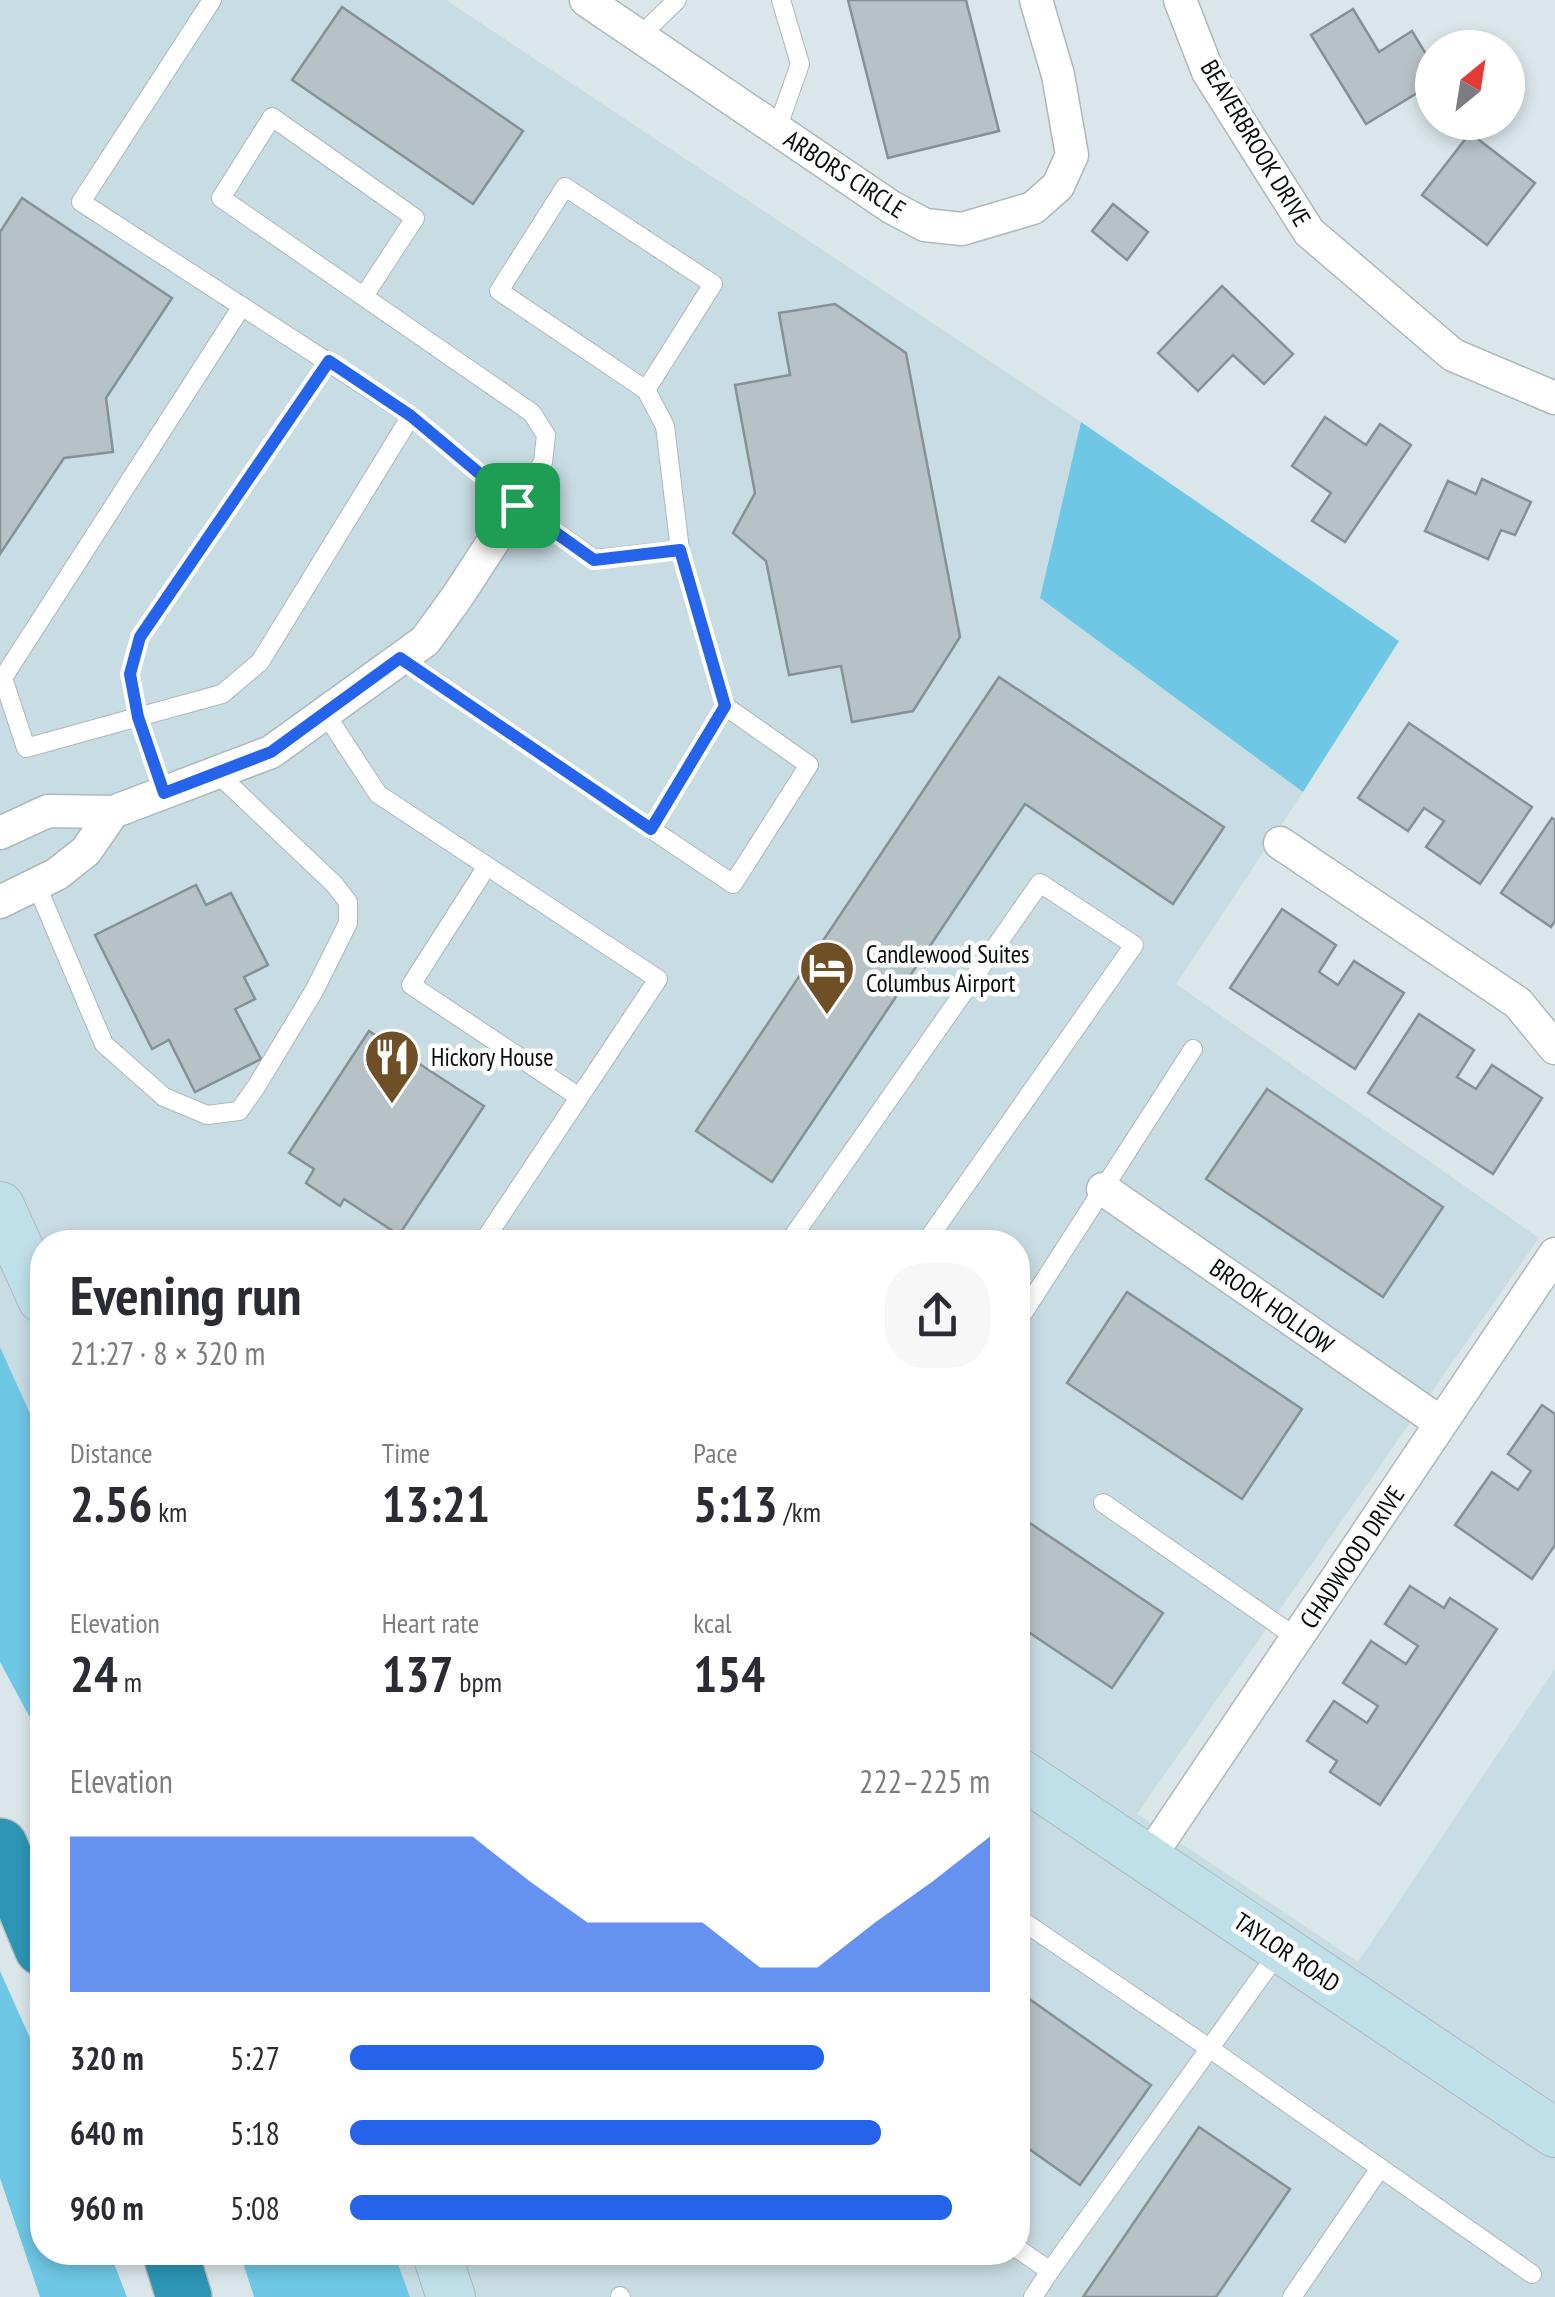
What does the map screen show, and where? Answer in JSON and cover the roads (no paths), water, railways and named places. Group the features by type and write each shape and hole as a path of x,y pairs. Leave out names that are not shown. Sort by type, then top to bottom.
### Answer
{"highway":[{"path":"0,1846 30,1919"},
{"path":"174,2265 184,2297"}],"main road":[{"path":"0,1206 30,1272"},
{"name":"TAYLOR ROAD","path":"1030,1780 1555,2132"},
{"path":"440,2265 451,2297"}],"street":[{"name":"ARBORS CIRCLE","path":"586,0 891,207 925,225 962,228 1033,208 1058,186 1072,155 1058,75 1036,0"},
{"name":"BEAVERBROOK DRIVE","path":"1180,0 1208,72 1309,232 1453,355 1555,398"},
{"path":"0,834 48,811 113,812 271,752 424,641 517,505"},
{"path":"0,902 57,874 86,851 113,812"},
{"path":"1280,843 1518,1003 1555,1048"},
{"name":"BROOK HOLLOW","path":"1103,1190 1442,1423"},
{"name":"CHADWOOD DRIVE","path":"1148,1859 1555,1254"}],"lane":[{"path":"212,0 82,202 411,416 517,505 594,560 680,550"},
{"path":"640,36 676,0"},
{"path":"777,130 800,64 781,0"},
{"path":"364,296 415,218 272,117 221,198 532,413 546,435 543,462 517,505"},
{"path":"400,658 733,884 810,765 725,706 680,550 666,426 646,390 499,291 564,187 713,284 646,390"},
{"path":"242,306 3,678 26,748 222,694 260,662 411,416"},
{"path":"164,793 138,717 130,674 140,637 329,361"},
{"path":"651,829 725,706"},
{"path":"325,713 378,794 658,980 491,1230"},
{"path":"36,884 104,1044 164,1098 207,1115 239,1112 314,992 348,923 348,902 334,884 217,773"},
{"path":"487,866 411,985 579,1098"},
{"path":"797,1230 1040,883 1134,945 934,1230"},
{"path":"1030,1303 1194,1049"},
{"path":"1102,1503 1297,1638"},
{"path":"1030,1926 1532,2274"},
{"path":"1033,2297 1282,1948"},
{"path":"1292,2297 1380,2168"},
{"path":"1030,2258 1050,2272"}],"place":[{"name":"Candlewood Suites Columbus Airport","path":"827,1017"},
{"name":"Hickory House","path":"392,1106"}]}
